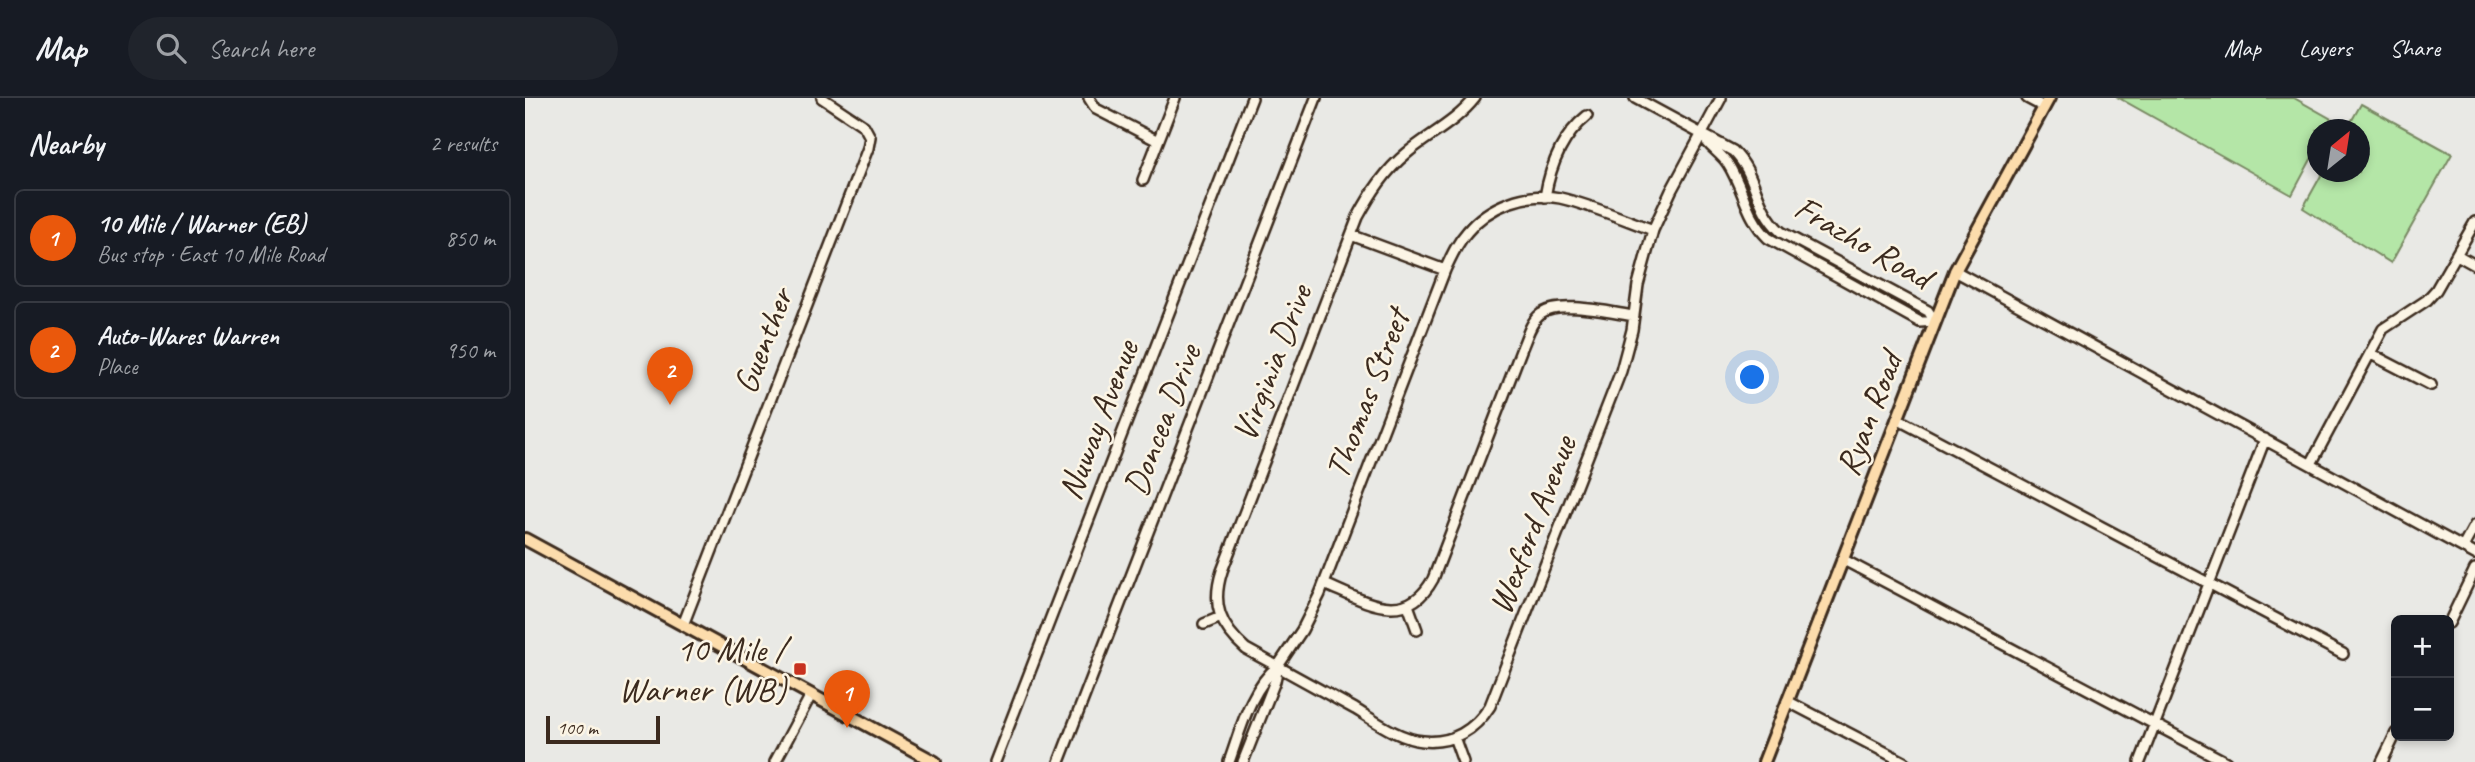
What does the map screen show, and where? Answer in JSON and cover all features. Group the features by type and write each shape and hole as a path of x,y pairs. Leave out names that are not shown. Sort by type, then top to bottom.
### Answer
{"main road":[{"name":"Ryan Road","path":"1764,762 1955,271 2047,103"},
{"path":"525,539 935,762"}],"street":[{"name":"Guenther","path":"683,625 868,148 870,136 864,126 822,98"},
{"path":"1089,98 1096,108 1158,141"},
{"path":"1143,180 1175,98"},
{"name":"Nuway Avenue","path":"995,762 1252,98"},
{"name":"Doncea Drive","path":"1059,762 1316,98"},
{"name":"Virginia Drive","path":"1221,617 1216,593 1222,571 1358,218 1376,186 1395,164 1452,122 1475,98"},
{"name":"Frazho Road","path":"1635,98 1726,146 1738,157 1752,180 1765,215 1781,232 1928,311 1935,321 1920,323 1768,238 1751,219 1729,165 1708,145 1702,134"},
{"name":"Wexford Avenue","path":"1277,666 1408,737 1422,741 1454,737 1470,730 1482,719 1500,685 1621,370 1634,316 1637,285 1653,230 1721,98"},
{"path":"2027,98 2047,103"},
{"path":"1545,197 1549,174 1556,158 1571,132 1587,116"},
{"name":"Thomas Street","path":"1243,762 1275,681 1277,666 1302,630 1324,584 1445,270 1465,233 1488,213 1514,201 1545,197 1574,202 1653,230"},
{"path":"2311,464 2383,329 2427,300 2436,290 2475,222"},
{"path":"1351,235 1445,270"},
{"path":"2457,255 2475,265"},
{"name":"Frazho Road","path":"1955,271 2475,554"},
{"path":"1324,584 1377,605 1401,608 1419,598 1433,579 1536,318 1546,311 1563,307 1634,316"},
{"path":"2371,354 2431,385"},
{"path":"1897,419 2343,654"},
{"path":"2140,762 2265,439"},
{"path":"2463,547 2475,525"},
{"path":"1842,559 2226,762"},
{"path":"2453,615 2475,569"},
{"path":"1408,605 1417,630"},
{"path":"1204,624 1221,617 1227,629 1246,649 1277,666 1265,676 1252,701 1229,762"},
{"path":"775,762 811,695"},
{"path":"1787,701 1904,762"},
{"path":"1454,737 1463,762"},
{"path":"2382,762 2392,741"}],"green space":[{"path":"2119,98 2294,98 2331,119 2307,119 2307,167 2292,195"},
{"path":"2361,104 2452,154 2391,263 2303,208 2317,182 2370,182 2370,119 2353,119"}],"place":[{"name":"Auto-Wares Warren","path":"670,405"},
{"name":"10 Mile / Warner (WB)","path":"800,669"},
{"name":"10 Mile / Warner (EB)","path":"847,728"}]}
